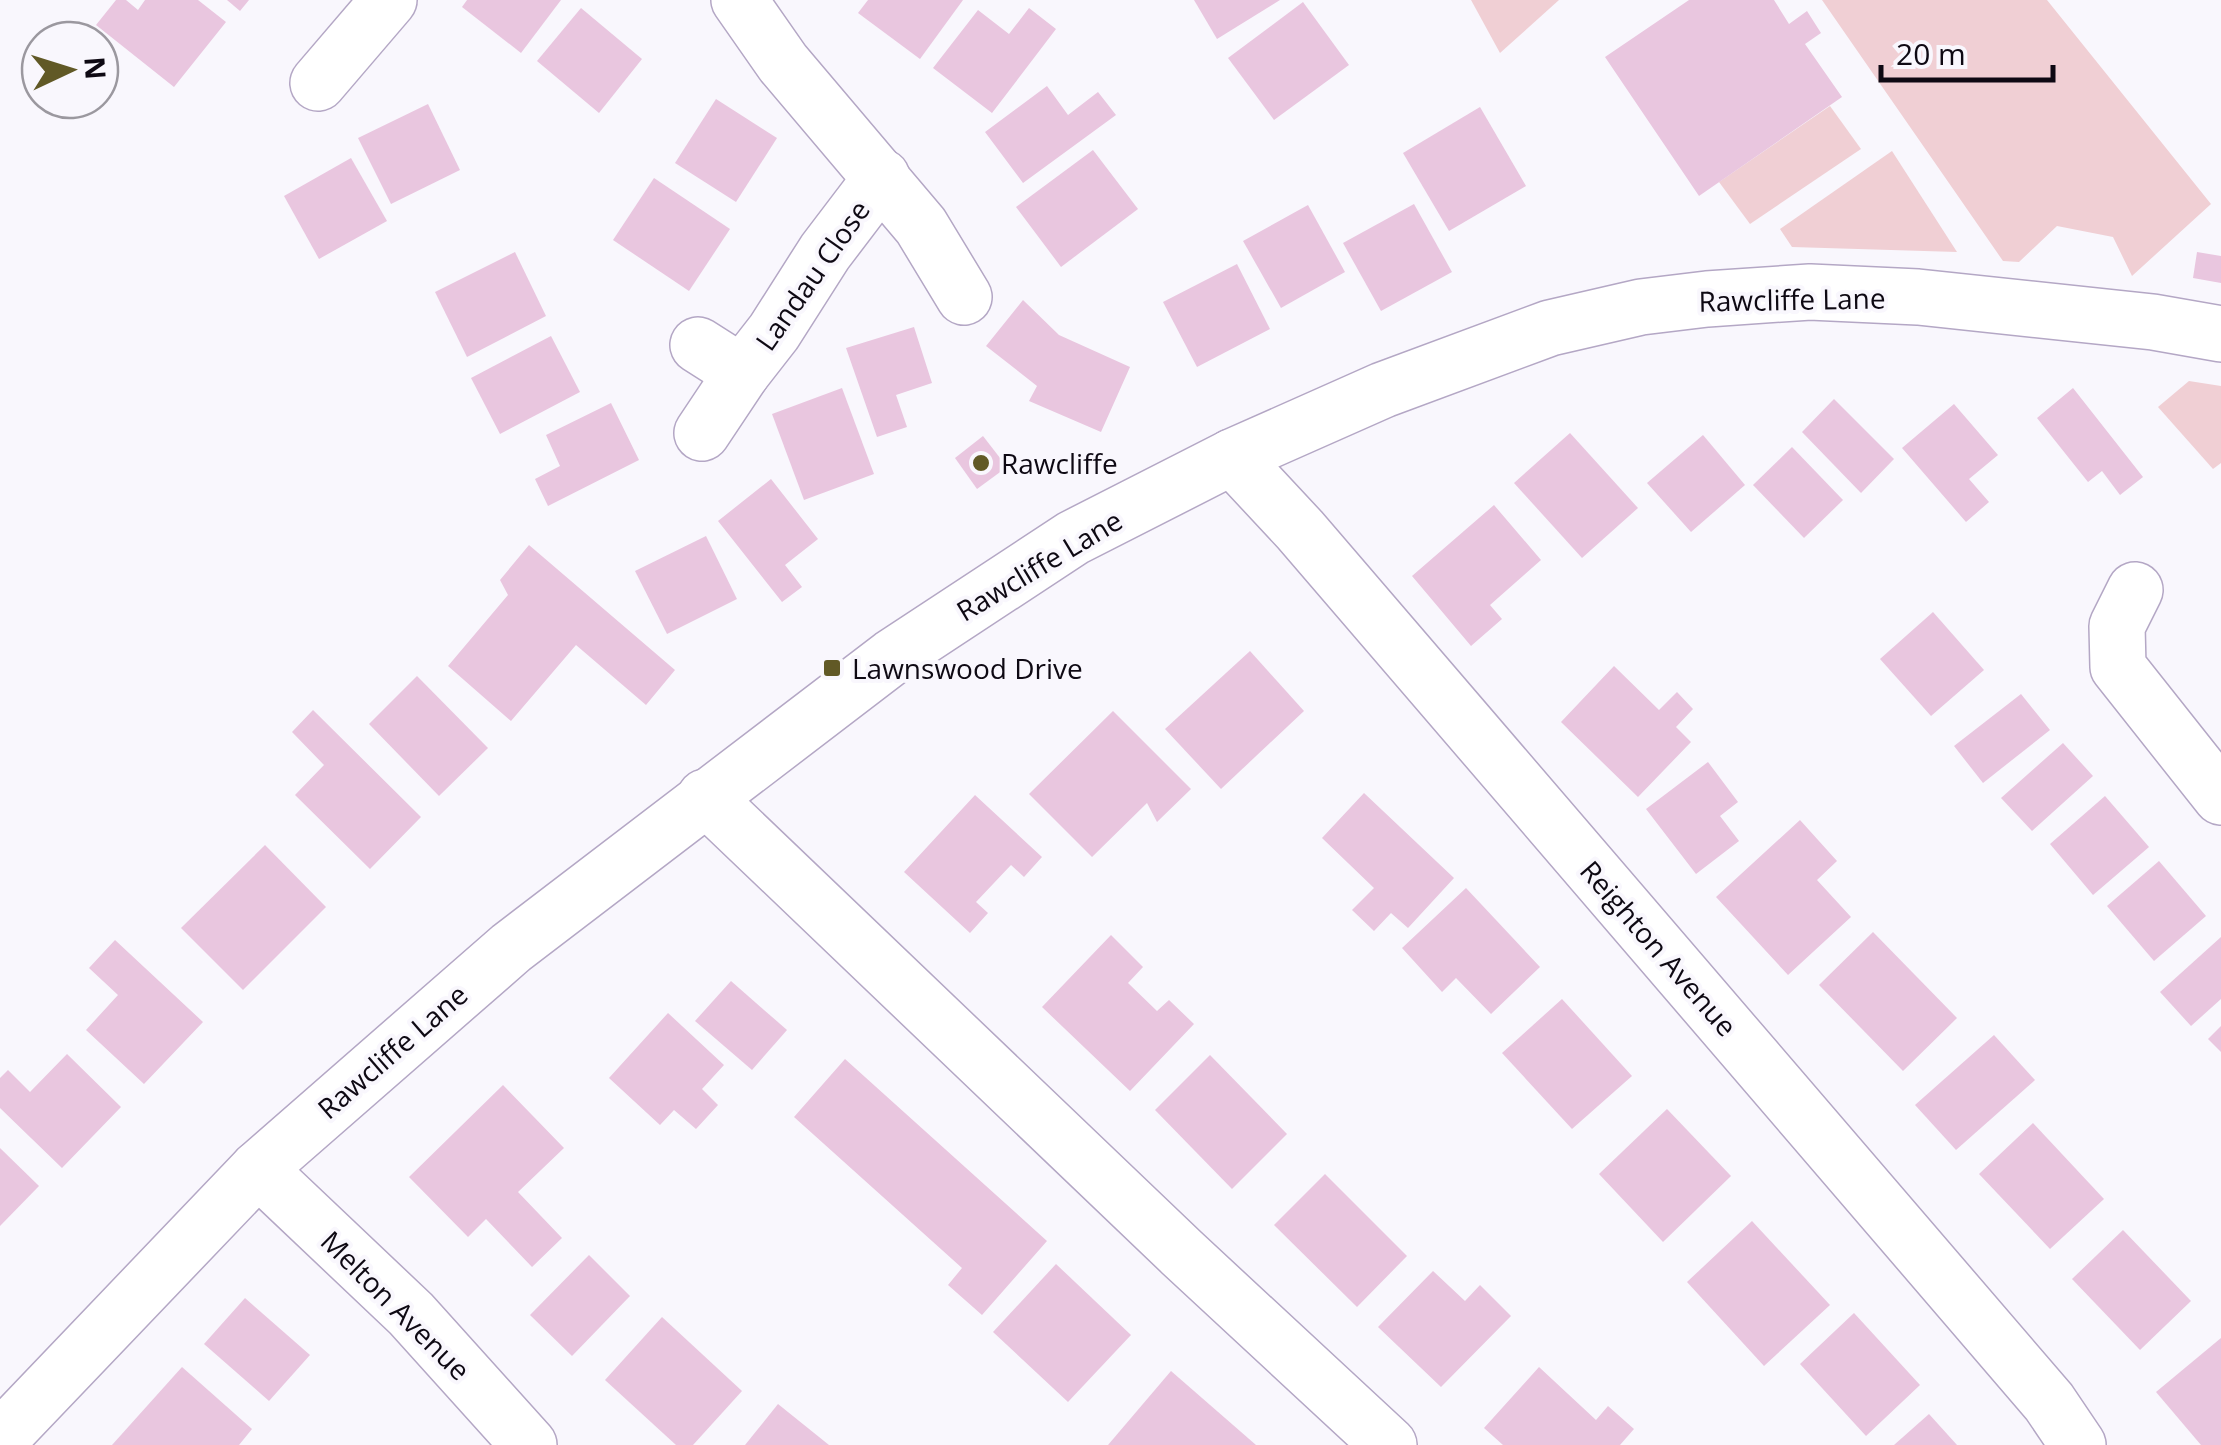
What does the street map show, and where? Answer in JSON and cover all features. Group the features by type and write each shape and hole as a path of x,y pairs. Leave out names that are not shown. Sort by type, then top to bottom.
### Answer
{"street":[{"path":"318,83 389,0"},
{"name":"Landau Close","path":"739,0 783,63 921,226 964,298"},
{"name":"Landau Close","path":"702,433 720,359 774,332 825,252 882,177"},
{"name":"Rawcliffe Lane","path":"0,1438 258,1170 511,948 892,657 1074,538 1232,457 1414,378 1550,328 1641,307 1707,298 1810,292 1918,297 2153,322 2221,334"},
{"name":"Reighton Avenue","path":"1232,457 1326,560 2036,1387 2078,1445"},
{"path":"2135,590 2117,626 2118,668 2221,798"},
{"path":"706,797 1182,1253 1389,1445"},
{"name":"Melton Avenue","path":"258,1170 411,1314 529,1445"}],"shaded area":[{"path":"1471,0 1559,0 1500,53"},
{"path":"1822,0 2047,0 2211,204 2132,276 2113,237 2057,226 2019,262 2003,261"},
{"path":"1830,106 1861,149 1750,224 1719,182"},
{"path":"1892,151 1957,252 1792,247 1780,229"},
{"path":"2189,381 2221,386 2221,463 2213,469 2158,407"}],"building":[{"path":"116,0 126,0 138,10 145,0 198,0 226,22 174,87 120,44 120,20 100,20"},
{"path":"227,0 249,0 240,11"},
{"path":"467,0 561,0 521,53 462,7"},
{"path":"868,0 963,0 920,59 858,13"},
{"path":"1194,0 1280,0 1217,39"},
{"path":"1689,0 1774,0 1789,24 1807,11 1821,33 1805,44 1842,97 1699,196 1605,57"},
{"path":"1303,2 1349,65 1274,120 1228,58"},
{"path":"581,8 642,59 599,113 537,61"},
{"path":"1029,8 1056,29 992,113 933,68 978,10 1009,34"},
{"path":"1047,86 1068,115 1098,92 1116,115 1023,183 985,132"},
{"path":"716,99 777,138 736,202 675,163"},
{"path":"428,104 460,170 391,204 358,138"},
{"path":"1480,107 1526,186 1449,231 1403,153"},
{"path":"1093,150 1138,209 1061,267 1016,207"},
{"path":"351,158 387,221 319,259 284,196"},
{"path":"654,178 730,229 689,291 613,240"},
{"path":"1414,204 1452,272 1381,311 1343,243"},
{"path":"1308,205 1345,272 1281,308 1243,241"},
{"path":"515,252 546,316 467,357 435,292"},
{"path":"2197,252 2221,256 2221,283 2193,278"},
{"path":"1237,264 1270,329 1197,367 1163,302"},
{"path":"1023,300 1059,335 1130,367 1101,432 1029,401 1037,386 986,346"},
{"path":"914,327 932,383 896,395 907,427 877,437 846,348"},
{"path":"551,336 580,392 500,434 471,378"},
{"path":"842,388 874,474 804,500 772,414"},
{"path":"2073,388 2143,477 2120,495 2102,471 2088,482 2037,418"},
{"path":"1834,399 1894,459 1861,493 1802,432"},
{"path":"611,403 639,460 548,506 535,479 560,466 546,435"},
{"path":"1954,404 1998,455 1969,479 1989,502 1966,522 1902,448"},
{"path":"1570,433 1638,508 1582,558 1514,483"},
{"path":"1703,435 1745,485 1691,532 1647,483"},
{"name":"Rawcliffe","path":"983,436 1007,467 977,489 955,458"},
{"path":"1792,447 1843,500 1804,538 1753,485"},
{"path":"771,479 818,539 785,565 802,587 782,602 718,521"},
{"path":"1494,505 1541,560 1490,605 1502,619 1471,646 1412,576"},
{"path":"706,536 737,599 667,634 635,571"},
{"path":"529,545 675,670 646,705 576,645 511,721 448,666 508,595 500,580"},
{"path":"1933,612 1984,670 1931,716 1880,659"},
{"path":"1250,651 1304,711 1221,789 1165,729"},
{"path":"1614,666 1659,710 1677,692 1693,709 1676,727 1691,742 1638,797 1561,722"},
{"path":"417,676 488,748 439,796 369,724"},
{"path":"2021,694 2050,730 1983,783 1954,746"},
{"path":"313,710 421,817 370,869 295,795 324,765 292,732"},
{"path":"1113,711 1191,789 1157,822 1147,803 1092,857 1029,794"},
{"path":"2063,743 2093,776 2032,831 2001,798"},
{"path":"1708,762 1738,802 1720,816 1739,841 1696,874 1646,809"},
{"path":"1364,793 1454,878 1408,928 1391,913 1374,931 1352,910 1374,888 1322,838"},
{"path":"975,795 1042,857 1024,877 1011,865 976,902 988,913 970,933 904,872"},
{"path":"2105,796 2149,847 2093,895 2050,844"},
{"path":"1800,820 1837,861 1817,880 1851,917 1788,975 1716,897"},
{"path":"265,845 326,907 243,990 181,928"},
{"path":"2159,861 2206,916 2154,961 2107,906"},
{"path":"1466,888 1540,967 1491,1014 1456,978 1442,992 1402,948"},
{"path":"1873,932 1957,1018 1903,1071 1819,985"},
{"path":"1111,935 1143,967 1128,983 1157,1011 1169,1000 1194,1024 1130,1091 1042,1007"},
{"path":"2221,937 2221,999 2191,1026 2160,992"},
{"path":"115,940 203,1022 144,1084 86,1030 118,995 89,968"},
{"path":"731,981 787,1030 752,1070 695,1021"},
{"path":"1562,999 1632,1076 1572,1129 1502,1053"},
{"path":"668,1013 724,1065 702,1089 718,1105 696,1129 674,1110 660,1125 609,1078"},
{"path":"2221,1026 2221,1052 2208,1039"},
{"path":"1994,1035 2035,1080 1956,1150 1915,1105"},
{"path":"67,1054 121,1107 62,1168 0,1108 0,1078 8,1070 30,1092"},
{"path":"1210,1055 1287,1134 1232,1189 1155,1110"},
{"path":"845,1059 1047,1241 982,1315 948,1285 962,1268 794,1117"},
{"path":"503,1085 564,1148 518,1192 562,1238 532,1267 486,1219 468,1237 409,1177"},
{"path":"1667,1109 1731,1176 1663,1242 1599,1174"},
{"path":"2033,1123 2104,1199 2050,1249 1979,1174"},
{"path":"0,1148 39,1186 0,1226"},
{"path":"1325,1174 1407,1256 1357,1307 1274,1225"},
{"path":"1752,1221 1830,1305 1764,1366 1687,1282"},
{"path":"2123,1230 2191,1301 2140,1350 2072,1279"},
{"path":"589,1255 630,1296 572,1356 530,1315"},
{"path":"1056,1264 1131,1335 1068,1402 993,1332"},
{"path":"1433,1271 1465,1301 1480,1285 1511,1316 1441,1387 1378,1327"},
{"path":"245,1298 310,1355 269,1401 204,1344"},
{"path":"1854,1313 1920,1385 1866,1436 1800,1364"},
{"path":"662,1317 742,1391 693,1445 676,1445 605,1380"},
{"path":"2221,1338 2221,1445 2201,1445 2156,1392"},
{"path":"182,1367 252,1429 239,1445 112,1445"},
{"path":"1539,1367 1596,1420 1608,1406 1634,1429 1620,1445 1503,1445 1484,1428"},
{"path":"1171,1371 1256,1445 1108,1445"},
{"path":"778,1404 829,1445 745,1445"},
{"path":"1929,1414 1957,1445 1894,1445"}],"place":[{"name":"Rawcliffe","path":"981,463"},
{"name":"Lawnswood Drive","path":"832,668"}]}
